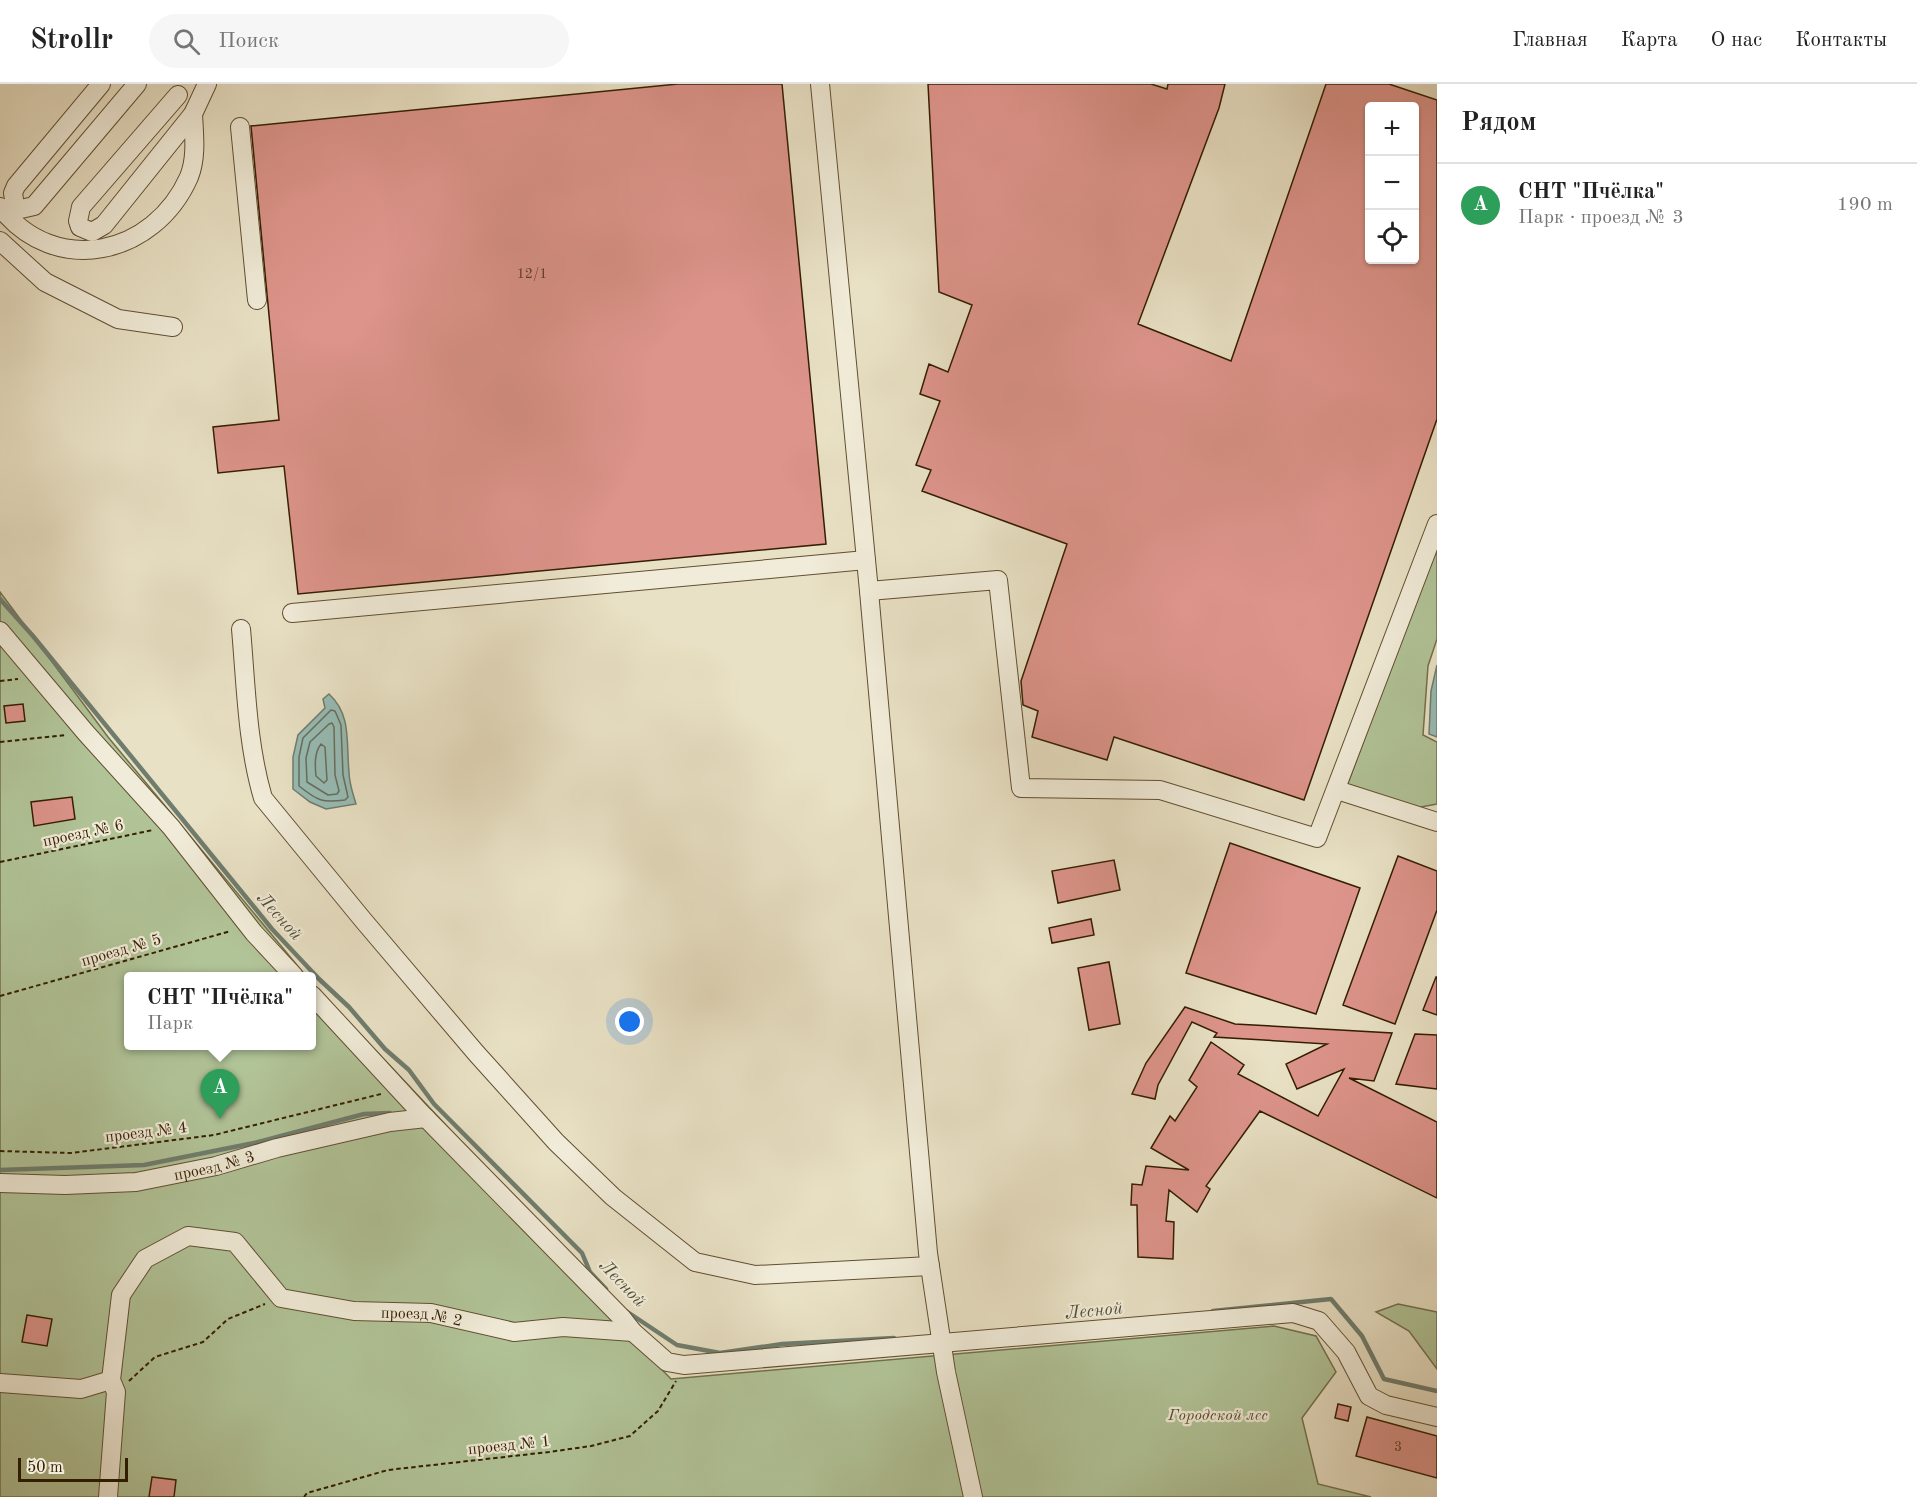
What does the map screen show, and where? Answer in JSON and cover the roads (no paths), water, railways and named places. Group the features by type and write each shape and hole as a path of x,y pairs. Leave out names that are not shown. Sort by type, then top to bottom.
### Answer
{"street":[{"path":"101,84 16,186 13,193 15,206 21,209 34,206 137,84"},
{"path":"178,95 81,207 78,221 80,227 92,232 104,225 193,114 207,84"},
{"path":"820,84 869,591 930,1266 946,1372 973,1497"},
{"path":"0,207 12,222 31,236 52,246 78,251 107,248 132,238 155,222 168,209 189,176 195,153 193,114"},
{"path":"240,128 257,300"},
{"path":"0,241 45,282 118,320 173,327"},
{"path":"869,591 998,580 1021,788 1160,790 1317,838 1437,524"},
{"path":"292,613 866,560"},
{"path":"241,629 250,726 263,798 476,1053 556,1142 613,1197 695,1262 755,1275 930,1266"},
{"path":"0,631 86,733 171,827 249,926 290,972"},
{"path":"1336,790 1437,822"},
{"path":"316,999 398,1090 622,1318 633,1332 667,1362 684,1365 1293,1313 1319,1321 1346,1353 1369,1396 1386,1405 1437,1417"},
{"name":"проезд № 3","path":"0,1183 65,1185 136,1182 216,1166 277,1148 390,1122 426,1118"},
{"name":"проезд № 2","path":"114,1386 121,1295 145,1258 188,1236 235,1242 281,1298 354,1311 431,1313 514,1332 562,1327 633,1332"},
{"path":"0,1383 81,1389 114,1386 108,1497"}],"water":[{"path":"1437,665 1437,737 1429,734 1431,691"},
{"path":"329,694 345,720 350,780 356,804 326,809 310,802 293,789 293,757 298,735 325,708 323,699"}],"waterway":[{"name":"Лесной","path":"0,599 33,636 272,929 312,972"},
{"name":"Лесной","path":"316,976 349,1007 385,1049 409,1070 434,1104 582,1253 590,1272 606,1289"},
{"path":"0,1170 144,1165 254,1143 364,1114 390,1113"},
{"name":"Лесной","path":"1213,1311 1331,1299 1362,1336 1384,1379 1437,1391"},
{"name":"Лесной","path":"626,1311 677,1345 720,1353 782,1344 894,1338"}],"place":[{"name":"СНТ \"Пчёлка\"","path":"220,1119"}],"park label":[{"name":"Городской лес","path":"1218,1414"}]}
